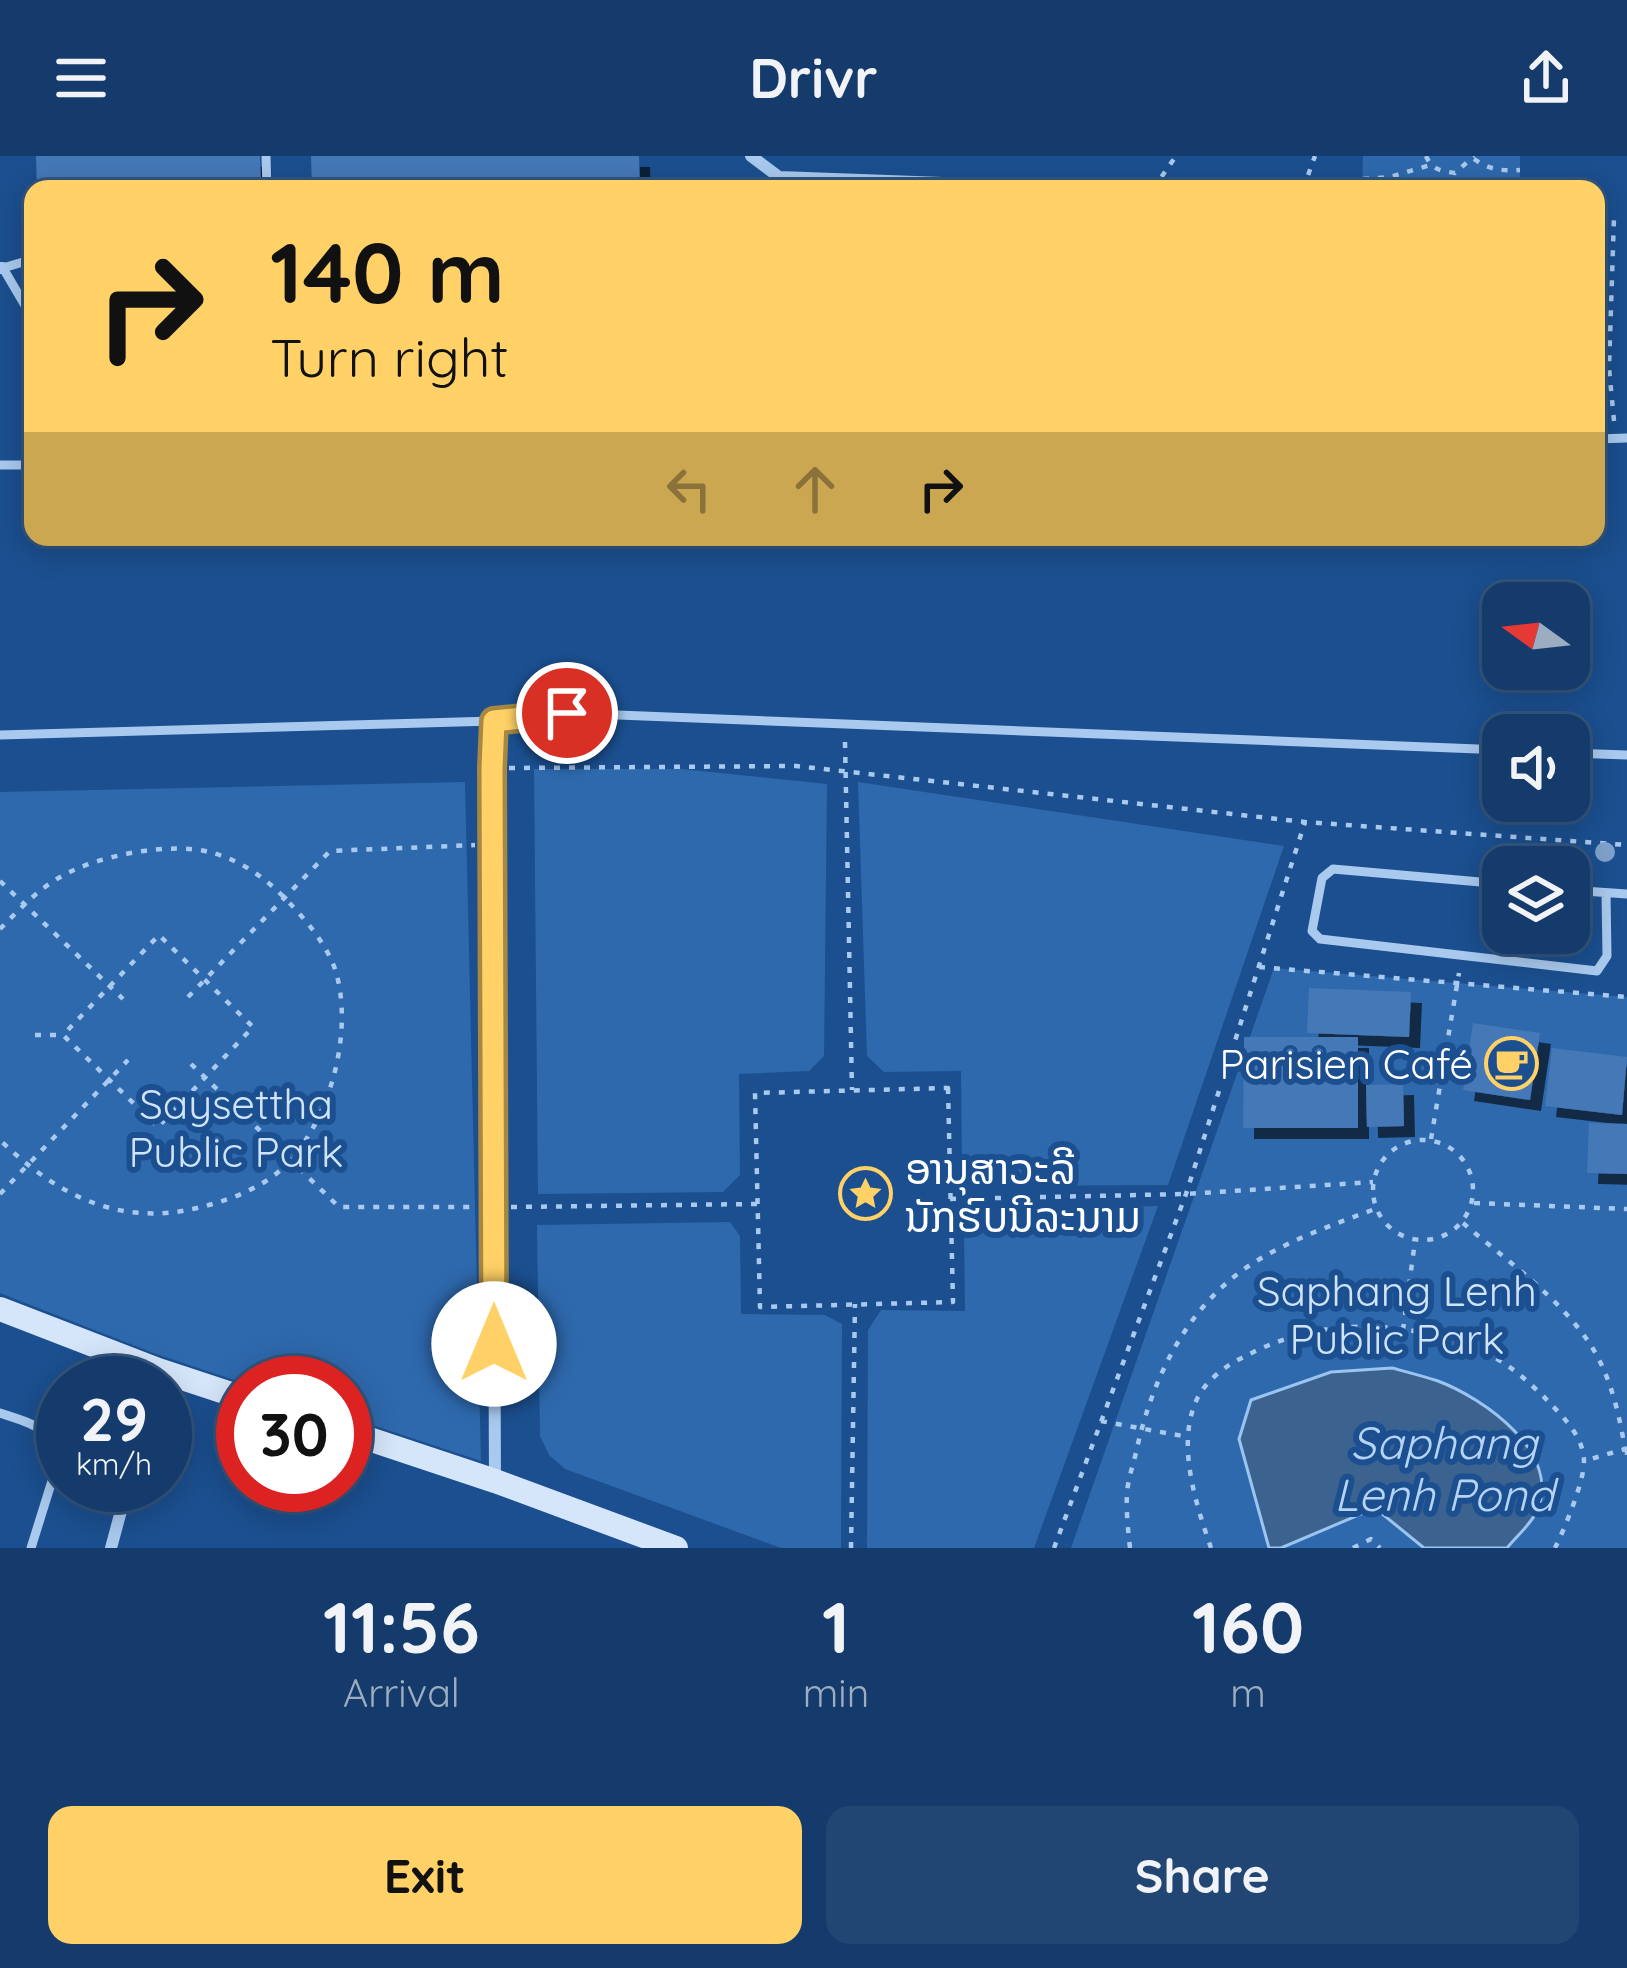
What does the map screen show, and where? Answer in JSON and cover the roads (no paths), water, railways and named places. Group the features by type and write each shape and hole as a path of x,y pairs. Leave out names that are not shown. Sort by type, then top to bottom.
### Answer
{"street":[{"path":"751,156 779,177 860,180"},
{"path":"492,768 495,1481"},
{"path":"0,1309 109,1356"},
{"path":"372,1440 495,1481 619,1538 676,1548"},
{"path":"111,1548 121,1512"}],"lane":[{"path":"1,268 24,305"},
{"path":"0,735 494,721 567,713 1482,750"},
{"path":"492,768 494,721"},
{"path":"1590,754 1627,755"},
{"path":"1482,882 1334,868 1322,878 1312,931 1320,939 1598,971 1607,956 1606,893"},
{"path":"1590,892 1627,894"},
{"path":"0,1414 35,1424 52,1439 57,1454 31,1548"}],"water":[{"name":"Saphang Lenh Pond","path":"1392,1368 1457,1389 1514,1431 1539,1469 1542,1490 1531,1521 1507,1548 1424,1548 1375,1508 1281,1548 1269,1548 1239,1439 1251,1400 1331,1372"}],"place":[{"name":"Parisien Café","path":"1512,1064"},
{"name":"ອານຸສາວະລີ ນັກຮົບນີລະນາມ","path":"866,1193"}],"park label":[{"name":"Saysettha Public Park","path":"236,1128"},
{"name":"Saphang Lenh Public Park","path":"1397,1315"}]}
